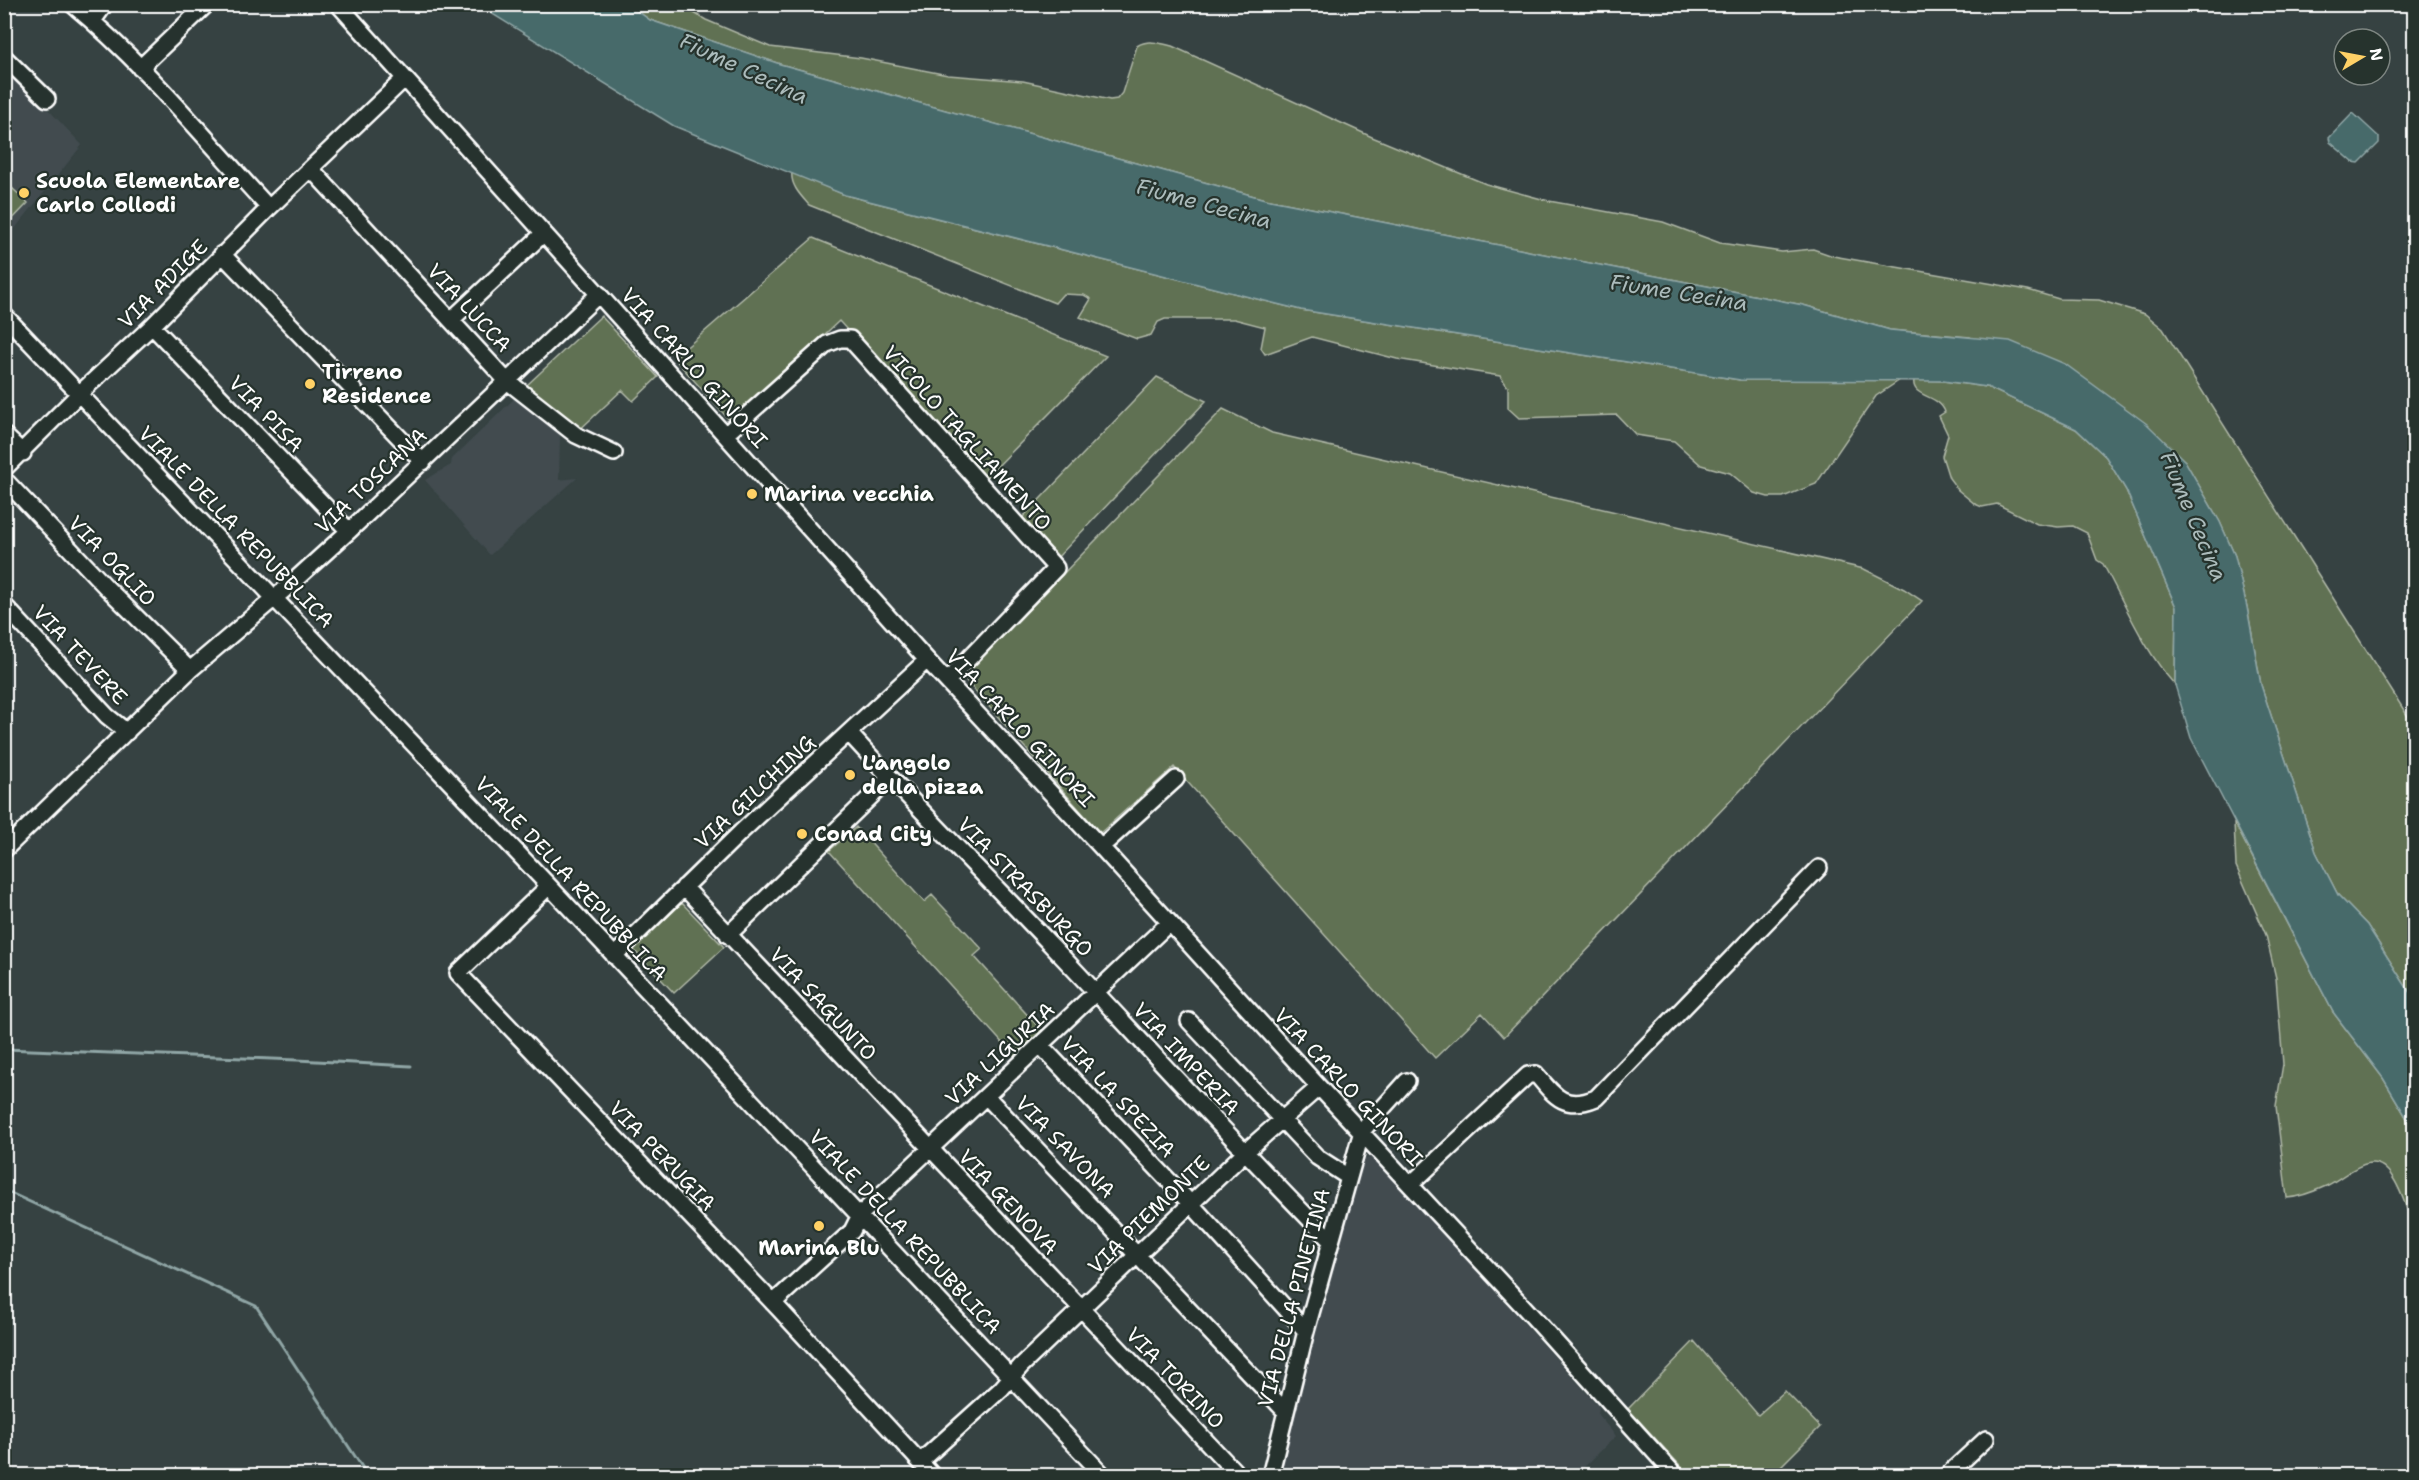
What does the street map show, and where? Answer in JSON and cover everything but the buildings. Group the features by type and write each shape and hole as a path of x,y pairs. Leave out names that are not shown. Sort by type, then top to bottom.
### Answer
{"street":[{"path":"72,4 93,21 140,68 269,208"},
{"path":"93,21 105,4"},
{"path":"140,68 207,4"},
{"name":"VIA CARLO GINORI","path":"338,4 927,660 1101,847 1318,1087 1362,1131 1676,1476"},
{"path":"4,57 47,99"},
{"name":"VIA ADIGE","path":"79,394 152,326 222,254 404,78"},
{"name":"VIA LUCCA","path":"311,169 506,380 576,435 614,453"},
{"path":"451,320 544,233"},
{"path":"222,254 423,462"},
{"name":"VIA TOSCANA","path":"4,850 190,670 349,531 599,294"},
{"name":"VIALE DELLA REPUBBLICA","path":"4,315 549,886 1104,1476"},
{"name":"VIA PISA","path":"152,326 349,531"},
{"name":"VICOLO TAGLIAMENTO","path":"725,435 827,344 840,339 850,339 1056,567 948,680"},
{"path":"4,469 23,453 79,394"},
{"path":"4,435 23,453"},
{"name":"VIA OGLIO","path":"4,479 105,586 190,670"},
{"name":"VIA TEVERE","path":"4,605 107,716 126,732"},
{"name":"VIA GILCHING","path":"614,956 684,887 927,660"},
{"name":"VIA STRASBURGO","path":"849,733 1096,992"},
{"path":"728,935 890,778"},
{"path":"1101,847 1176,779"},
{"path":"1410,1185 1528,1074 1536,1074 1556,1098 1580,1105 1596,1098 1819,868"},
{"name":"VIA PERUGIA","path":"549,886 458,973 773,1303 933,1476"},
{"name":"VIA SAGUNTO","path":"684,887 930,1149"},
{"name":"VIA LIGURIA","path":"773,1303 852,1231 860,1215 1169,923"},
{"name":"VIA IMPERIA","path":"1096,992 1244,1153 1331,1240"},
{"path":"1189,1021 1317,1157 1348,1177"},
{"name":"VIA LA SPEZIA","path":"1040,1045 1191,1204 1306,1331"},
{"path":"1362,1131 1407,1081"},
{"name":"VIA PIEMONTE","path":"920,1462 1001,1389 1244,1153 1318,1087"},
{"name":"VIA SAVONA","path":"986,1096 1286,1412"},
{"name":"VIA DELLA PINETINA","path":"1270,1476 1306,1331 1362,1131"},
{"name":"VIA GENOVA","path":"930,1149 1081,1310"},
{"name":"VIA TORINO","path":"1081,1310 1239,1476"},
{"path":"1946,1476 1986,1439"}],"shaded area":[{"name":"Scuola Elementare Carlo Collodi","path":"5,64 82,145 5,241"},
{"path":"516,397 560,435 559,480 577,478 490,555 425,480 451,465 452,459"},
{"path":"1373,1155 1599,1407 1598,1415 1616,1436 1576,1475 1276,1476 1333,1254 1362,1161"}],"green space":[{"path":"629,5 680,5 706,20 770,47 861,58 948,75 1023,81 1110,100 1117,99 1122,93 1137,46 1150,42 1159,43 1172,46 1372,137 1486,184 1549,201 1663,222 1720,243 1782,252 1813,249 1833,256 2028,290 2059,299 2099,300 2145,314 2163,329 2414,726 2414,999 2367,925 2338,895 2316,852 2261,685 2235,556 2220,522 2185,461 1970,337 1890,330 1803,305 1265,199 780,64 650,20"},
{"path":"792,172 845,195 1301,310 1740,380 1900,380 1876,396 1816,484 1783,497 1768,497 1754,493 1730,473 1701,465 1674,441 1636,435 1617,415 1519,418 1508,408 1508,387 1500,376 1397,359 1312,337 1265,354 1261,348 1265,327 1234,319 1165,319 1158,322 1151,335 1137,339 1080,317 1091,299 1084,295 1063,294 1055,303 809,205 794,186"},
{"path":"12,188 28,203 5,227 5,195"},
{"path":"813,238 1106,356 984,480 839,321 731,422 674,358"},
{"path":"601,316 658,377 633,401 622,390 574,435 527,385"},
{"path":"1157,377 1206,401 1056,559 1020,520"},
{"path":"1914,380 1987,387 2076,429 2106,457 2126,490 2176,607 2175,685 2144,642 2103,564 2097,560 2087,533 2073,526 2058,527 2037,524 1997,504 1982,507 1958,490 1949,478 1942,456 1948,435 1939,416 1945,412 1937,402 1917,390"},
{"path":"1223,409 1272,433 1864,569 1904,589 1922,601 1504,1037 1482,1013 1435,1058 1174,767 1100,833 963,677"},
{"path":"2234,822 2333,1012 2383,1078 2414,1130 2414,1230 2397,1184 2385,1168 2377,1164 2369,1163 2361,1166 2321,1188 2287,1198 2276,1106 2283,1064 2276,978 2266,935 2236,866"},
{"path":"856,827 924,902 932,895 982,949 974,956 1043,1032 1015,1057 829,851"},
{"path":"682,903 724,947 674,993 633,949"},
{"path":"1694,1341 1758,1415 1785,1391 1820,1427 1772,1475 1689,1475 1628,1409"}],"water":[{"name":"Fiume Cecina","path":"478,5 629,5 650,20 780,64 1265,199 1803,305 1890,330 2010,341 2065,364 2147,424 2185,461 2220,522 2235,556 2261,685 2316,852 2338,895 2367,925 2414,999 2414,1130 2383,1078 2333,1012 2191,738 2175,685 2176,607 2126,490 2106,457 2076,429 1987,387 1943,381 1740,380 1301,310 845,195 674,126"},
{"path":"2353,113 2379,137 2379,143 2359,163 2353,162 2330,142 2329,138"}],"waterway":[{"path":"4,1049 411,1066"},
{"path":"4,1190 256,1306 368,1476"}],"place":[{"name":"Scuola Elementare Carlo Collodi","path":"24,193"},
{"name":"Tirreno Residence","path":"310,384"},
{"name":"Marina vecchia","path":"752,494"},
{"name":"L'angolo della pizza","path":"850,775"},
{"name":"Conad City","path":"802,834"},
{"name":"Marina Blu","path":"819,1226"}]}
